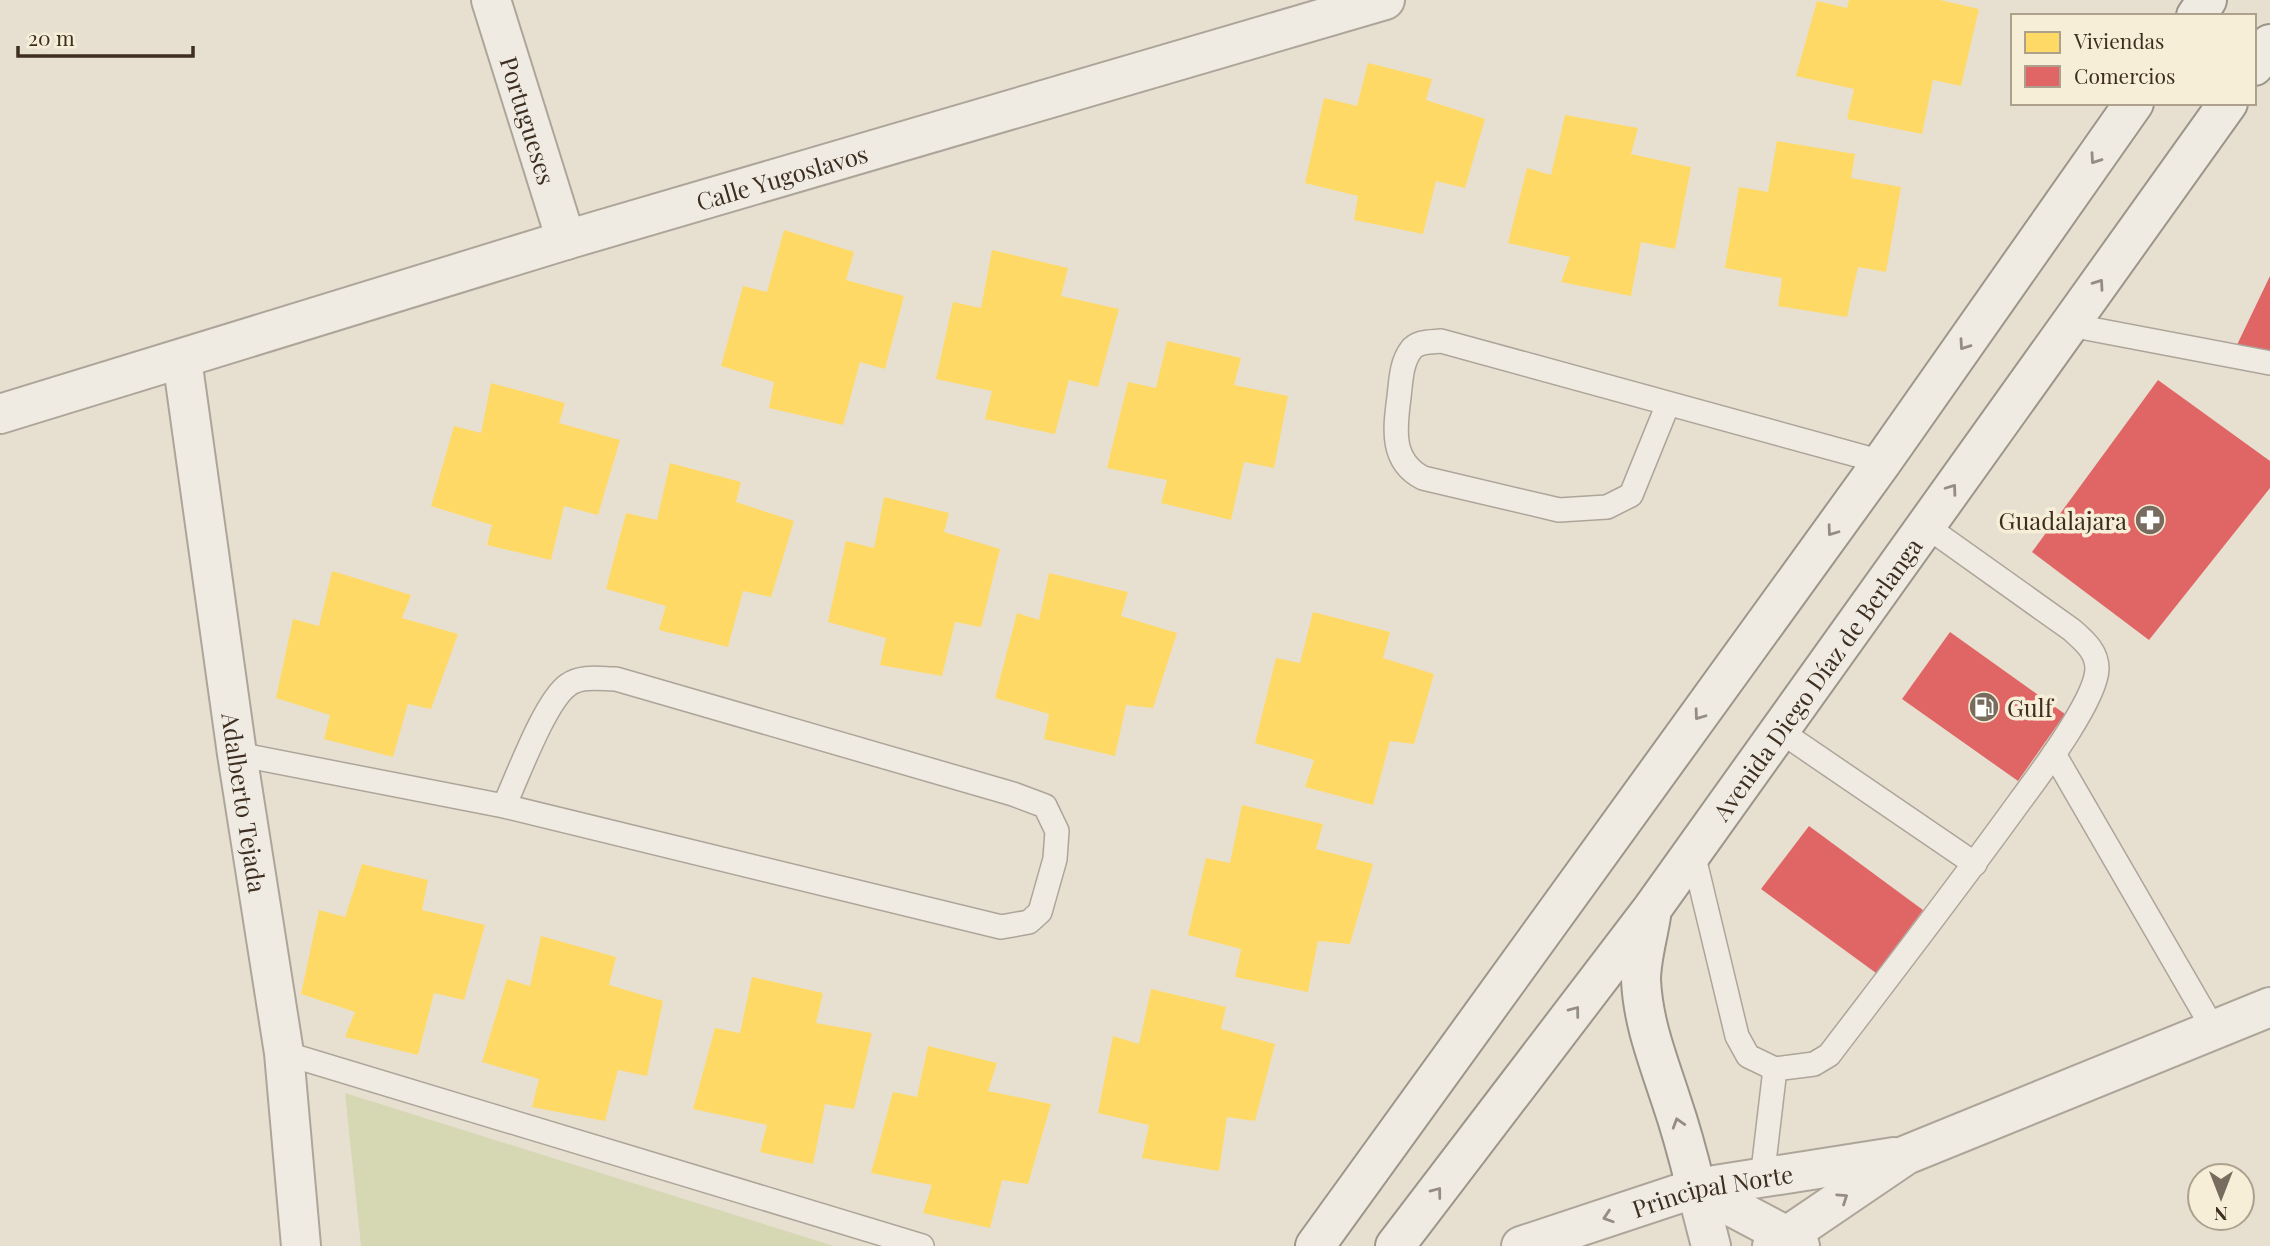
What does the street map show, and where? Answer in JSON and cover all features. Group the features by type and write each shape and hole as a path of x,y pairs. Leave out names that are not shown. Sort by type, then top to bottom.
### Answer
{"street":[{"name":"Portugueses","path":"491,0 565,240"},
{"name":"Calle Yugoslavos","path":"0,414 565,240 1385,0"},
{"path":"2256,63 2270,44"},
{"path":"1315,1246 1882,462 2133,105"},
{"name":"Avenida Diego Díaz de Berlanga","path":"1395,1246 1653,909 2227,105"},
{"name":"Adalberto Tejada","path":"182,359 237,754 284,1053 301,1246"},
{"path":"1653,909 1641,976 1643,1004 1652,1045 1671,1098 1711,1246"},
{"name":"Principal Norte","path":"1521,1246 1696,1188 1906,1155 2270,1007"},
{"name":"Principal Norte","path":"1787,1243 1906,1155"},
{"path":"1696,1188 1787,1243"}],"lane":[{"path":"2070,325 2270,363"},
{"path":"1668,404 1631,495 1607,507 1559,510 1423,478 1403,461 1395,438 1402,368 1412,348 1424,342 1441,341 1882,462"},
{"path":"1693,853 1737,1036 1748,1056 1774,1069 1814,1064 1829,1055 1975,864 2054,754 2093,688 2097,668 2090,646 2072,630 1926,526"},
{"path":"237,754 504,806 1001,927 1029,922 1040,912 1055,859 1057,831 1045,806 1013,794 616,679 587,678 568,684 547,710 504,806"},
{"path":"1780,731 1975,864"},
{"path":"2054,754 2214,1030"},
{"path":"284,1053 922,1246"},
{"path":"1762,1179 1774,1069"}],"green space":[{"path":"345,1093 834,1246 361,1246"}],"building: Viviendas":[{"path":"1849,0 1940,0 1979,9 1961,86 1933,80 1922,134 1847,119 1854,89 1796,76 1817,1 1847,8"},
{"path":"1368,63 1432,79 1426,100 1485,119 1465,188 1436,181 1423,234 1354,220 1358,196 1305,183 1324,98 1357,106"},
{"path":"1565,115 1638,128 1631,154 1691,167 1675,249 1641,242 1631,296 1561,282 1570,257 1508,243 1527,168 1551,175"},
{"path":"1777,141 1855,154 1851,178 1901,187 1886,272 1858,267 1847,317 1778,306 1782,278 1725,268 1739,187 1768,192"},
{"path":"784,230 854,252 846,280 904,296 885,369 860,362 843,425 769,408 774,382 721,366 743,286 767,292"},
{"path":"992,250 1068,268 1061,296 1119,309 1098,387 1069,380 1055,434 985,419 992,391 936,379 953,302 981,308"},
{"path":"1167,341 1241,358 1234,385 1288,396 1274,468 1244,462 1231,520 1161,503 1167,480 1107,468 1128,382 1156,388"},
{"path":"491,383 565,403 559,423 620,440 598,515 564,506 551,560 487,545 492,525 431,506 454,426 481,433"},
{"path":"670,463 741,482 736,502 794,521 771,597 743,591 728,647 659,630 666,606 606,589 626,513 657,520"},
{"path":"884,497 949,513 944,532 1000,549 981,627 955,622 942,676 880,665 886,638 828,622 846,541 874,548"},
{"path":"332,571 411,595 402,618 458,634 431,709 408,704 393,757 324,739 330,715 276,698 293,619 319,626"},
{"path":"1049,573 1128,592 1121,616 1177,633 1153,708 1126,705 1115,756 1044,739 1049,714 995,698 1017,613 1039,620"},
{"path":"1313,612 1390,632 1383,658 1434,674 1414,744 1390,741 1373,805 1305,787 1314,760 1255,743 1276,658 1300,663"},
{"path":"1242,805 1323,824 1316,849 1373,864 1350,944 1318,941 1308,992 1235,977 1241,949 1188,935 1206,858 1230,863"},
{"path":"362,864 428,880 422,910 485,925 464,1000 434,993 418,1055 345,1037 355,1012 301,994 319,910 345,917"},
{"path":"541,936 616,957 609,985 663,1001 647,1076 618,1070 605,1121 532,1107 539,1079 482,1062 507,979 530,986"},
{"path":"752,977 823,993 816,1023 872,1033 854,1109 825,1104 813,1164 760,1152 767,1125 693,1109 715,1028 740,1033"},
{"path":"1151,989 1226,1007 1221,1029 1275,1044 1255,1121 1227,1117 1219,1171 1142,1158 1149,1125 1098,1113 1113,1036 1139,1044"},
{"path":"928,1046 997,1063 988,1091 1051,1104 1028,1184 1002,1180 990,1228 923,1213 932,1185 871,1173 893,1092 917,1097"}],"building: Comercios":[{"path":"2270,276 2270,355 2235,349"},
{"name":"Guadalajara","path":"2158,380 2270,461 2270,488 2149,640 2032,552"},
{"name":"Gulf","path":"1950,632 2065,714 2018,781 1902,699"},
{"path":"1809,826 1923,910 1876,973 1761,889"}],"place":[{"name":"Guadalajara","path":"2150,520"},
{"name":"Gulf","path":"1984,707"}]}
